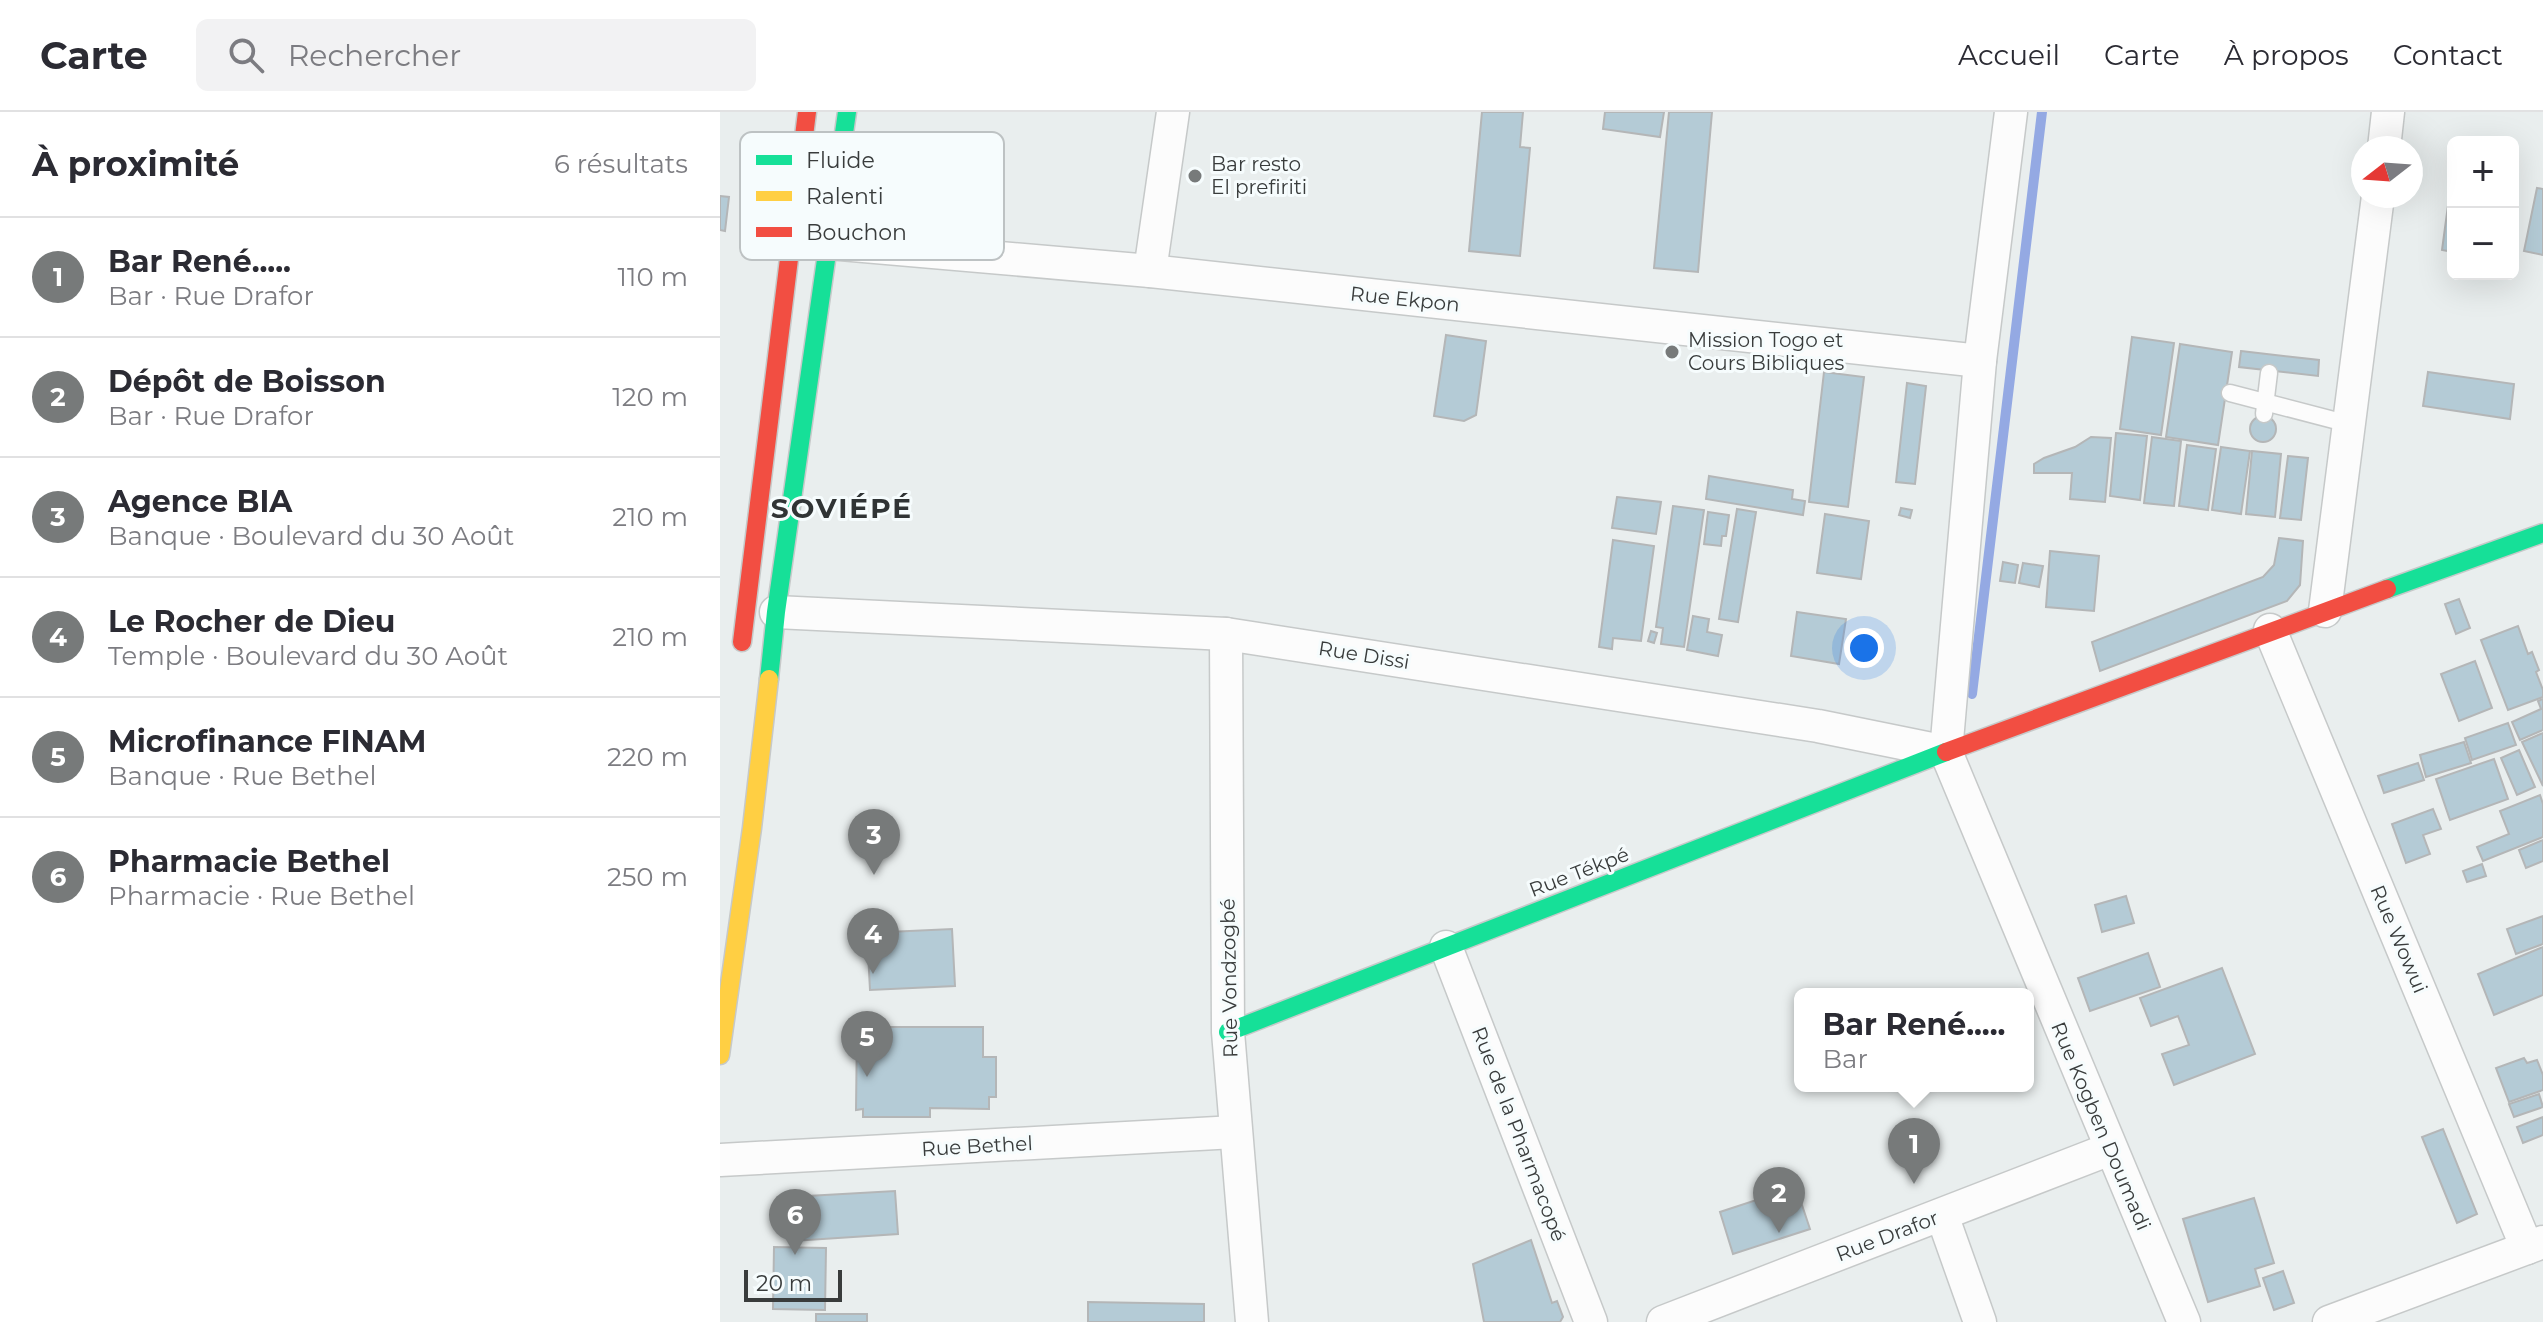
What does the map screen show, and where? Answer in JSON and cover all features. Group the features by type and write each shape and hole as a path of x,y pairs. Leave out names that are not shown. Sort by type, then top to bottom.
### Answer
{"main road":[{"path":"804,132 807,112"},
{"path":"843,132 845,112"},
{"path":"740,662 788,260"},
{"path":"720,1055 752,828 776,612 827,260"},
{"name":"Rue Tékpé","path":"1228,1032 1946,752 2270,630 2543,533"}],"street":[{"path":"1150,271 1173,112"},
{"path":"1946,752 1980,361 2011,112"},
{"path":"2385,136 2388,112"},
{"path":"2325,611 2376,208"},
{"name":"Rue Ekpon","path":"1004,258 1150,271 1980,361"},
{"name":"Rue Dissi","path":"776,612 1226,634 1818,726 1946,752"},
{"name":"Rue Wowui","path":"2270,630 2535,1245"},
{"name":"Rue Vondzogbé","path":"1226,634 1228,1032 1252,1322"},
{"name":"Rue Kogben Doumadi","path":"1946,752 2184,1322"},
{"name":"Rue de la Pharmacopé","path":"1446,947 1591,1322"},
{"name":"Rue Bethel","path":"720,1160 1235,1132"},
{"name":"Rue Drafor","path":"1663,1322 2110,1149"},
{"path":"1942,1215 1980,1322"},
{"path":"2329,1322 2403,1309 2535,1245"}],"lane":[{"path":"2265,408 2269,373"},
{"path":"2230,393 2265,408 2349,424"}],"building":[{"path":"1482,112 1523,112 1520,147 1530,148 1520,256 1469,251"},
{"path":"1605,112 1664,112 1660,137 1603,129"},
{"path":"1669,112 1712,112 1698,272 1654,268"},
{"path":"2537,188 2543,189 2543,255 2524,251"},
{"path":"720,196 729,197 725,231 720,230"},
{"path":"2447,213 2447,251 2442,250"},
{"path":"1446,335 1486,341 1476,415 1464,421 1434,416"},
{"path":"2132,337 2174,343 2161,435 2120,429"},
{"path":"2180,344 2232,352 2218,445 2166,437"},
{"path":"2241,351 2319,360 2318,376 2239,367"},
{"path":"1824,372 1864,377 1848,507 1809,502"},
{"path":"2428,372 2514,384 2510,419 2423,406"},
{"path":"1907,383 1926,386 1915,484 1896,482"},
{"path":"2263,416 2272,420 2276,429 2272,438 2263,442 2254,438 2250,429 2254,420"},
{"path":"2116,433 2147,436 2140,500 2110,496"},
{"path":"2091,437 2111,438 2105,502 2070,499 2072,473 2034,473 2034,464"},
{"path":"2152,437 2181,441 2174,506 2144,503"},
{"path":"2187,445 2216,449 2208,510 2179,506"},
{"path":"2221,447 2250,451 2241,514 2212,510"},
{"path":"2252,451 2281,454 2275,517 2246,514"},
{"path":"2288,456 2308,458 2301,520 2280,518"},
{"path":"1709,476 1793,490 1792,499 1805,501 1803,515 1706,499"},
{"path":"1617,497 1661,502 1656,534 1612,528"},
{"path":"1673,506 1704,510 1684,647 1661,644 1663,628 1656,627"},
{"path":"1901,508 1912,510 1910,518 1899,515"},
{"path":"1737,509 1756,512 1738,622 1719,619"},
{"path":"1708,512 1729,515 1721,546 1704,544"},
{"path":"1825,514 1869,521 1861,579 1817,573"},
{"path":"2279,538 2303,541 2300,585 2287,601 2100,671 2092,642 2263,577 2274,565"},
{"path":"1613,540 1654,546 1641,641 1613,638 1612,649 1599,647"},
{"path":"2050,551 2099,556 2094,611 2046,607"},
{"path":"2003,562 2018,565 2015,583 2000,581"},
{"path":"2023,563 2043,566 2039,587 2019,583"},
{"path":"2459,599 2470,628 2456,634 2445,604"},
{"path":"1797,612 1846,619 1839,664 1791,656"},
{"path":"1693,616 1709,619 1707,632 1722,635 1718,656 1687,650"},
{"path":"2518,626 2528,654 2532,652 2539,670 2536,672 2543,697 2508,710 2481,640"},
{"path":"1651,631 1657,633 1654,643 1648,641"},
{"path":"2475,661 2492,708 2459,721 2441,674"},
{"path":"2543,699 2543,730 2520,740 2512,722 2541,709 2538,701"},
{"path":"2508,723 2516,745 2472,760 2465,738"},
{"path":"2543,733 2543,786 2522,742"},
{"path":"2464,742 2471,763 2426,777 2420,755"},
{"path":"2519,750 2535,787 2517,795 2501,758"},
{"path":"2494,759 2508,799 2450,820 2436,779"},
{"path":"2418,763 2424,780 2384,793 2378,776"},
{"path":"2540,795 2543,837 2483,861 2477,847 2509,834 2500,811"},
{"path":"2433,809 2441,829 2423,835 2430,854 2406,863 2392,824"},
{"path":"2543,840 2543,861 2526,868 2519,850"},
{"path":"2482,864 2486,876 2467,882 2463,871"},
{"path":"2126,896 2134,923 2102,932 2095,905"},
{"path":"2543,916 2543,944 2516,954 2507,929"},
{"path":"952,929 955,986 870,990 867,933"},
{"path":"2543,947 2543,995 2494,1015 2478,974"},
{"path":"2148,953 2160,987 2090,1011 2078,978"},
{"path":"2222,968 2255,1054 2174,1085 2162,1054 2189,1045 2178,1016 2151,1026 2140,998"},
{"path":"857,1027 983,1027 983,1057 996,1057 996,1097 989,1097 989,1109 930,1108 930,1117 863,1117 863,1109 856,1110"},
{"path":"2524,1058 2527,1063 2537,1060 2543,1075 2543,1090 2509,1102 2496,1068"},
{"path":"2539,1094 2543,1107 2514,1117 2509,1104"},
{"path":"2543,1117 2543,1135 2523,1143 2517,1127"},
{"path":"2443,1129 2477,1214 2457,1223 2422,1137"},
{"path":"1796,1187 1810,1229 1733,1254 1720,1212"},
{"path":"895,1191 898,1234 793,1241 790,1197"},
{"path":"2254,1198 2274,1263 2255,1269 2260,1286 2208,1302 2183,1219"},
{"path":"1531,1240 1552,1303 1557,1301 1563,1317 1560,1322 1484,1322 1473,1264"},
{"path":"774,1247 826,1248 825,1310 773,1309"},
{"path":"2283,1271 2294,1303 2274,1310 2263,1278"},
{"path":"1088,1302 1204,1304 1204,1322 1088,1322"},
{"path":"816,1314 867,1314 867,1322 816,1322"}],"waterway":[{"path":"1972,694 2042,112"}],"traffic: fast":[{"path":"844,132 847,112"},
{"path":"769,679 826,260"},
{"path":"2387,589 2543,533"},
{"path":"1228,1032 1946,752"}],"traffic: slow":[{"path":"720,1055 769,679"}],"traffic: jam":[{"path":"805,132 807,112"},
{"path":"742,642 789,260"},
{"path":"1946,752 2387,589"}],"place":[{"name":"Bar resto El prefiriti","path":"1195,176"},
{"name":"Mission Togo et Cours Bibliques","path":"1672,352"},
{"name":"Agence BIA","path":"874,875"},
{"name":"Le Rocher de Dieu","path":"873,974"},
{"name":"Microfinance FINAM","path":"867,1077"},
{"name":"Bar René.....","path":"1914,1184"},
{"name":"Dépôt de Boisson","path":"1779,1233"},
{"name":"Pharmacie Bethel","path":"795,1255"}],"district":[{"name":"SOVIÉPÉ","path":"842,508"}]}
